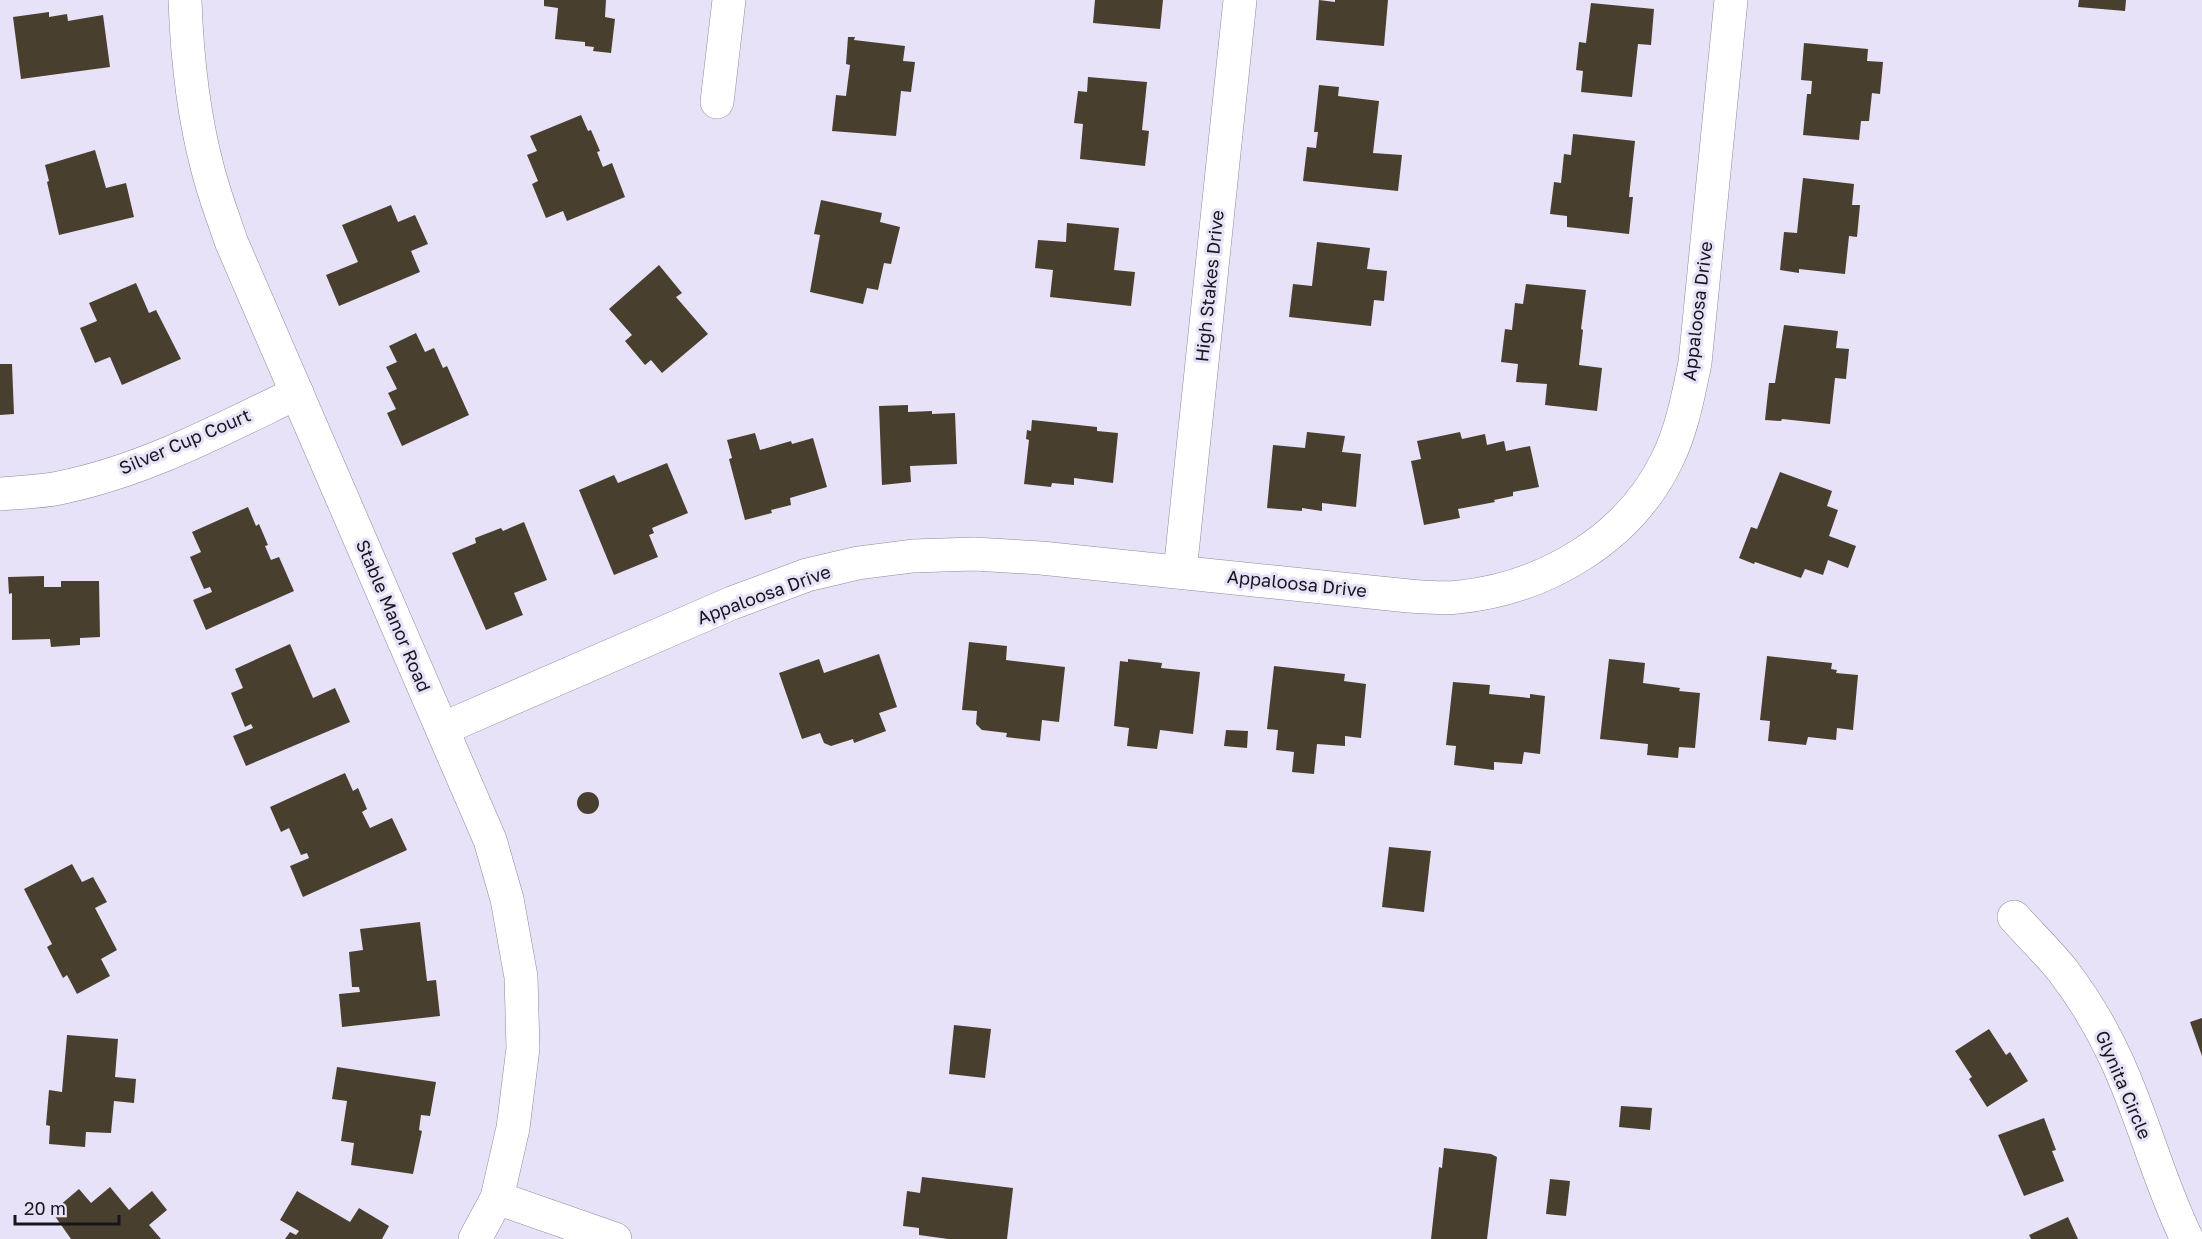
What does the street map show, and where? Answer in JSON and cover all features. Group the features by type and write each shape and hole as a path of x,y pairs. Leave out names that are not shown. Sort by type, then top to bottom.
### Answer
{"street":[{"name":"Stable Manor Road","path":"184,0 186,46 195,117 208,172 231,241 490,840 507,899 521,977 523,1048 513,1128 497,1198 475,1239"},
{"path":"717,102 729,0"},
{"name":"High Stakes Drive","path":"1180,572 1240,0"},
{"name":"Appaloosa Drive","path":"442,729 732,603 807,575 858,563 912,556 974,554 1041,558 1409,596 1457,598 1499,590 1540,576 1587,552 1618,526 1647,495 1668,459 1681,422 1695,363 1731,0"},
{"name":"Silver Cup Court","path":"0,494 58,488 129,469 194,442 297,393"},
{"name":"Glynita Circle","path":"2014,917 2062,970 2088,1008 2115,1057 2135,1106 2165,1193 2187,1239"},
{"path":"497,1198 615,1239"}],"building":[{"path":"544,0 606,0 605,17 615,19 611,53 593,51 594,47 585,46 585,42 555,39 558,8 544,6"},
{"path":"1095,0 1163,0 1160,29 1093,23"},
{"path":"1319,0 1335,2 1335,0 1388,0 1384,46 1316,40"},
{"path":"2079,0 2126,0 2125,11 2078,7"},
{"path":"1591,3 1654,9 1651,45 1638,44 1632,97 1581,92 1583,71 1576,70 1579,42 1586,43"},
{"path":"49,12 49,17 67,14 68,21 103,15 110,67 21,79 13,17"},
{"path":"848,37 855,37 854,40 905,46 903,61 915,62 911,92 901,91 896,136 832,131 836,95 846,96 850,65 846,64"},
{"path":"1804,43 1868,49 1867,61 1883,62 1880,94 1872,93 1869,121 1861,121 1859,140 1803,135 1807,94 1811,94 1812,81 1801,80"},
{"path":"1088,77 1147,82 1142,130 1149,131 1145,166 1080,159 1083,124 1074,123 1078,91 1087,92"},
{"path":"1319,85 1339,87 1338,96 1379,101 1373,153 1402,155 1398,191 1303,181 1307,147 1316,148 1318,132 1314,132"},
{"path":"581,115 588,131 591,130 600,151 597,152 603,167 612,163 625,197 567,221 563,211 546,218 532,184 538,181 527,155 537,151 530,136"},
{"path":"1573,134 1635,141 1629,197 1633,197 1629,234 1567,227 1567,216 1550,214 1554,182 1561,183 1564,154 1571,155"},
{"path":"95,150 106,188 126,183 134,217 59,235 45,165"},
{"path":"1803,178 1854,184 1852,205 1860,205 1857,237 1849,236 1845,274 1799,269 1799,273 1780,270 1784,232 1797,233"},
{"path":"821,200 882,213 880,222 900,227 891,264 884,263 878,290 867,288 863,304 810,292 820,235 814,234"},
{"path":"391,205 398,222 415,215 428,244 411,251 420,272 339,306 326,275 358,262 342,225"},
{"path":"1067,223 1119,228 1114,270 1135,272 1131,306 1050,297 1053,270 1035,268 1038,240 1066,242"},
{"path":"1317,242 1370,248 1367,269 1387,271 1384,301 1374,300 1371,326 1289,317 1293,284 1312,286"},
{"path":"659,265 682,293 676,297 708,334 662,373 651,360 645,365 625,341 632,335 609,309"},
{"path":"136,283 149,313 156,310 181,359 122,385 110,357 95,363 80,328 97,321 89,303"},
{"path":"1526,284 1586,290 1579,365 1602,368 1597,411 1545,405 1547,384 1516,382 1518,364 1501,362 1505,329 1512,330 1515,303 1523,304"},
{"path":"1784,325 1838,331 1836,348 1849,349 1846,379 1835,378 1830,424 1782,419 1781,421 1765,420 1769,383 1775,383"},
{"path":"416,333 425,352 434,348 443,368 447,366 469,415 402,446 387,413 396,409 388,393 397,389 386,367 397,362 389,346"},
{"path":"0,364 12,364 14,414 0,415"},
{"path":"908,405 908,412 955,413 957,464 910,466 911,482 882,485 879,406"},
{"path":"1032,420 1097,427 1097,431 1118,433 1113,483 1074,478 1074,485 1052,483 1051,487 1024,484 1029,440 1026,439 1027,430 1031,431"},
{"path":"1307,432 1345,436 1342,452 1361,454 1356,507 1322,503 1322,511 1302,508 1302,511 1267,508 1273,445 1305,448"},
{"path":"1460,432 1462,439 1485,434 1487,445 1504,441 1506,451 1530,446 1539,487 1513,492 1513,496 1494,500 1495,502 1458,509 1460,518 1424,525 1411,461 1421,459 1417,441"},
{"path":"755,433 760,450 791,441 792,444 813,438 827,487 790,498 791,505 745,520 729,459 732,458 727,440"},
{"path":"667,463 688,513 652,528 654,533 649,535 658,557 614,575 579,490 614,475 618,483"},
{"path":"1780,472 1832,491 1827,506 1838,510 1829,536 1856,546 1848,568 1828,560 1823,575 1805,569 1801,578 1739,558 1751,527 1757,529"},
{"path":"248,507 256,526 259,524 268,545 265,546 271,560 279,557 294,591 206,630 193,600 212,592 210,587 204,589 190,557 201,552 192,532"},
{"path":"524,522 547,580 514,593 523,615 486,630 452,553 476,543 475,538 501,528 503,531"},
{"path":"44,576 44,587 61,587 61,581 99,581 100,637 80,638 80,645 51,647 50,639 12,640 12,593 9,594 8,577"},
{"path":"969,642 1007,646 1006,660 1065,667 1059,722 1042,720 1040,741 1006,737 1007,733 982,730 976,724 977,711 962,710"},
{"path":"290,644 313,698 335,688 350,722 246,766 233,736 253,728 251,724 245,727 231,693 243,688 235,669"},
{"path":"879,654 897,707 879,713 886,731 854,743 853,739 831,746 824,743 820,733 802,739 779,673 819,659 824,673"},
{"path":"1767,656 1832,663 1831,669 1837,670 1836,673 1858,675 1853,730 1837,728 1836,740 1808,737 1806,745 1768,741 1770,721 1760,720"},
{"path":"1128,659 1162,663 1161,668 1200,672 1193,734 1160,730 1157,749 1127,746 1129,728 1114,726 1120,661 1128,662"},
{"path":"1609,659 1645,663 1643,683 1700,693 1695,748 1679,747 1678,758 1647,755 1648,744 1600,739"},
{"path":"1274,666 1345,674 1344,681 1366,684 1361,738 1345,736 1345,746 1317,744 1314,774 1292,772 1294,752 1276,750 1278,730 1267,729"},
{"path":"1453,682 1490,685 1489,694 1530,698 1530,694 1545,696 1540,754 1524,752 1522,764 1494,762 1494,770 1454,765 1456,746 1446,745"},
{"path":"1226,730 1248,731 1247,748 1224,746"},
{"path":"345,773 353,791 358,788 367,809 362,812 370,828 392,818 407,850 303,897 290,866 309,858 307,853 301,855 289,828 281,832 270,807"},
{"path":"588,792 596,795 599,803 596,811 588,814 580,811 577,803 580,795"},
{"path":"1389,847 1431,851 1424,912 1382,907"},
{"path":"72,864 82,882 93,877 107,902 95,908 117,950 101,959 110,976 77,994 67,975 63,978 47,947 52,944 24,889"},
{"path":"420,922 427,981 436,980 440,1016 342,1027 339,994 360,992 359,987 352,987 349,952 363,950 360,929"},
{"path":"2202,1018 2202,1056 2190,1022"},
{"path":"954,1025 991,1029 985,1078 949,1074"},
{"path":"1989,1029 2006,1055 2010,1052 2028,1081 1987,1107 1969,1079 1972,1077 1955,1051"},
{"path":"67,1035 118,1039 115,1077 136,1079 134,1103 114,1101 111,1133 86,1132 85,1147 49,1144 50,1126 46,1125 49,1090 62,1092"},
{"path":"337,1067 436,1082 430,1116 421,1115 419,1130 422,1131 413,1174 351,1165 354,1143 341,1141 347,1101 332,1099"},
{"path":"1621,1106 1652,1108 1650,1130 1619,1127"},
{"path":"2044,1118 2056,1150 2052,1151 2064,1181 2024,1196 1998,1135"},
{"path":"1444,1148 1491,1154 1497,1157 1487,1239 1431,1239 1439,1167 1442,1168"},
{"path":"922,1177 1013,1188 1007,1239 948,1239 919,1235 919,1228 903,1226 907,1191 920,1193"},
{"path":"1550,1179 1570,1181 1566,1216 1546,1214"},
{"path":"110,1187 129,1210 152,1191 167,1210 149,1225 161,1239 71,1239 52,1212 79,1189 91,1203"},
{"path":"297,1191 350,1222 359,1208 389,1226 382,1239 285,1239 290,1232 296,1235 299,1231 280,1220"},
{"path":"2068,1217 2078,1239 2031,1239 2029,1235"}]}
